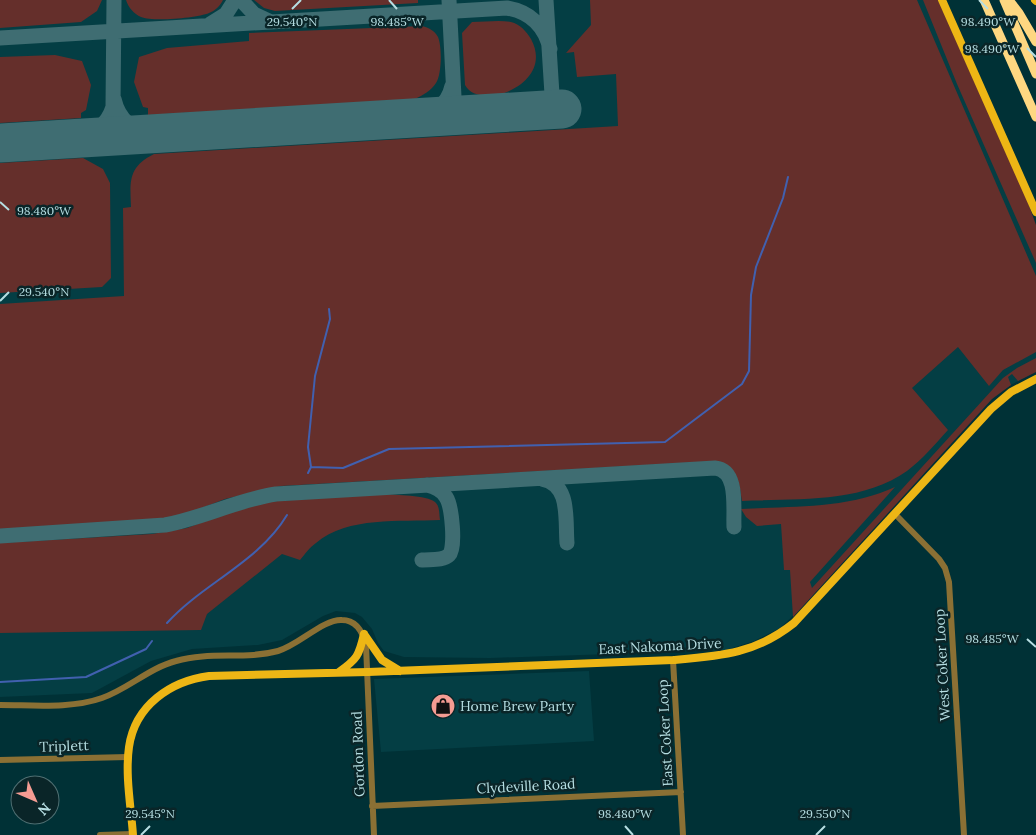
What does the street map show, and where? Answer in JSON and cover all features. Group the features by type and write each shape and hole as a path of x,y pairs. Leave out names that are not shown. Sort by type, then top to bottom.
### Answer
{"highway":[{"path":"984,0 1036,117"},
{"path":"1004,0 1036,74"},
{"path":"1008,0 1019,13 1036,42"}],"main road":[{"path":"942,0 1036,212"},
{"name":"East Nakoma Drive","path":"133,834 128,757 131,738 141,716 152,701 175,685 193,678 209,676 400,671 673,660 732,654 758,646 783,632 804,613 991,409 1011,392 1036,379"},
{"path":"364,634 382,660 400,671"},
{"path":"339,673 355,661 360,654 364,634"}],"street":[{"name":"West Coker Loop","path":"895,514 940,559 949,582 964,835"},
{"path":"0,706 92,701 120,690 155,669 177,660 200,656 262,654 278,651 296,644 335,620 349,621 364,634"},
{"name":"Gordon Road","path":"364,634 368,672 374,835"},
{"name":"East Coker Loop","path":"673,660 683,835"},
{"name":"Triplett","path":"0,760 128,757"},
{"name":"Clydeville Road","path":"372,806 681,792"},
{"path":"100,835 133,834"}],"shaded area":[{"path":"0,0 927,0 1036,244 1036,371 995,394 796,613 780,628 754,641 726,650 490,658 404,657 384,651 372,629 362,617 355,613 336,611 323,616 282,640 258,645 192,649 151,661 92,693 0,697"},
{"path":"0,0 102,0 97,11 81,22 0,28"},
{"path":"126,0 223,0 217,8 209,13 165,19 141,17 132,10"},
{"path":"254,0 418,0 418,3 275,11 264,8"},
{"path":"590,0 917,0 1036,276 1036,352 1003,370 989,386 958,347 912,388 948,430 907,471 889,482 849,494 806,499 742,501 740,487 734,472 718,461 281,486 225,499 181,516 156,520 0,529 0,304 124,296 123,208 131,207 132,176 139,164 154,154 618,126 616,74 577,77 574,52 566,53 591,25"},
{"path":"923,0 938,0 1027,200 1036,225 1036,263 957,84"},
{"path":"472,22 511,22 517,24 525,31 531,39 536,55 533,69 525,81 513,89 485,96 473,93 465,85 462,33"},
{"path":"422,26 431,30 438,37 441,60 438,79 434,86 415,99 148,115 148,108 143,107 134,82 139,57 167,48 249,41 249,33"},
{"path":"55,55 82,61 91,85 86,110 81,113 81,118 0,123 0,57"},
{"path":"83,158 103,169 110,183 111,278 102,287 0,293 0,163"},
{"path":"1036,358 1036,372 1018,381 1012,374 1008,377 1011,385 992,399 793,617 790,570 784,570 781,524 757,526 746,517 741,509 800,507 839,503 877,494 895,487 810,582 812,588 1003,378"},
{"path":"384,494 431,500 438,506 440,520 359,524 329,534 312,546 300,560 282,554 207,614 201,630 0,633 0,543 152,534 187,528 251,504"},
{"path":"589,671 594,741 381,752 374,679"}],"waterway":[{"path":"311,467 343,468 389,449 665,442 742,384 749,371 751,295 756,267 783,198 788,177"},
{"path":"308,473 311,467 308,447 315,376 330,319 329,309"},
{"path":"167,623 197,596 246,560 275,532 287,515"},
{"path":"0,682 86,677 146,649 152,641"}],"taxiway":[{"path":"76,138 89,134 99,128 107,119 113,107 114,0"},
{"path":"210,24 226,14 235,0"},
{"path":"241,0 254,14 269,21"},
{"path":"449,0 455,116"},
{"path":"546,0 553,110"},
{"path":"0,38 507,8 523,13 535,21 544,33 550,49"},
{"path":"412,118 438,108 446,100 452,86"},
{"path":"114,99 116,107 128,124 140,131 155,134"},
{"path":"0,536 165,525 248,500 276,494 715,468 723,470 731,483 734,501 734,527"},
{"path":"542,479 551,482 562,495 565,504 567,543"},
{"path":"422,560 446,557 451,551 452,544 452,527 448,502 440,491 427,485"}],"runway":[{"path":"0,143 562,109"}],"place":[{"name":"Home Brew Party","path":"443,706"}]}
